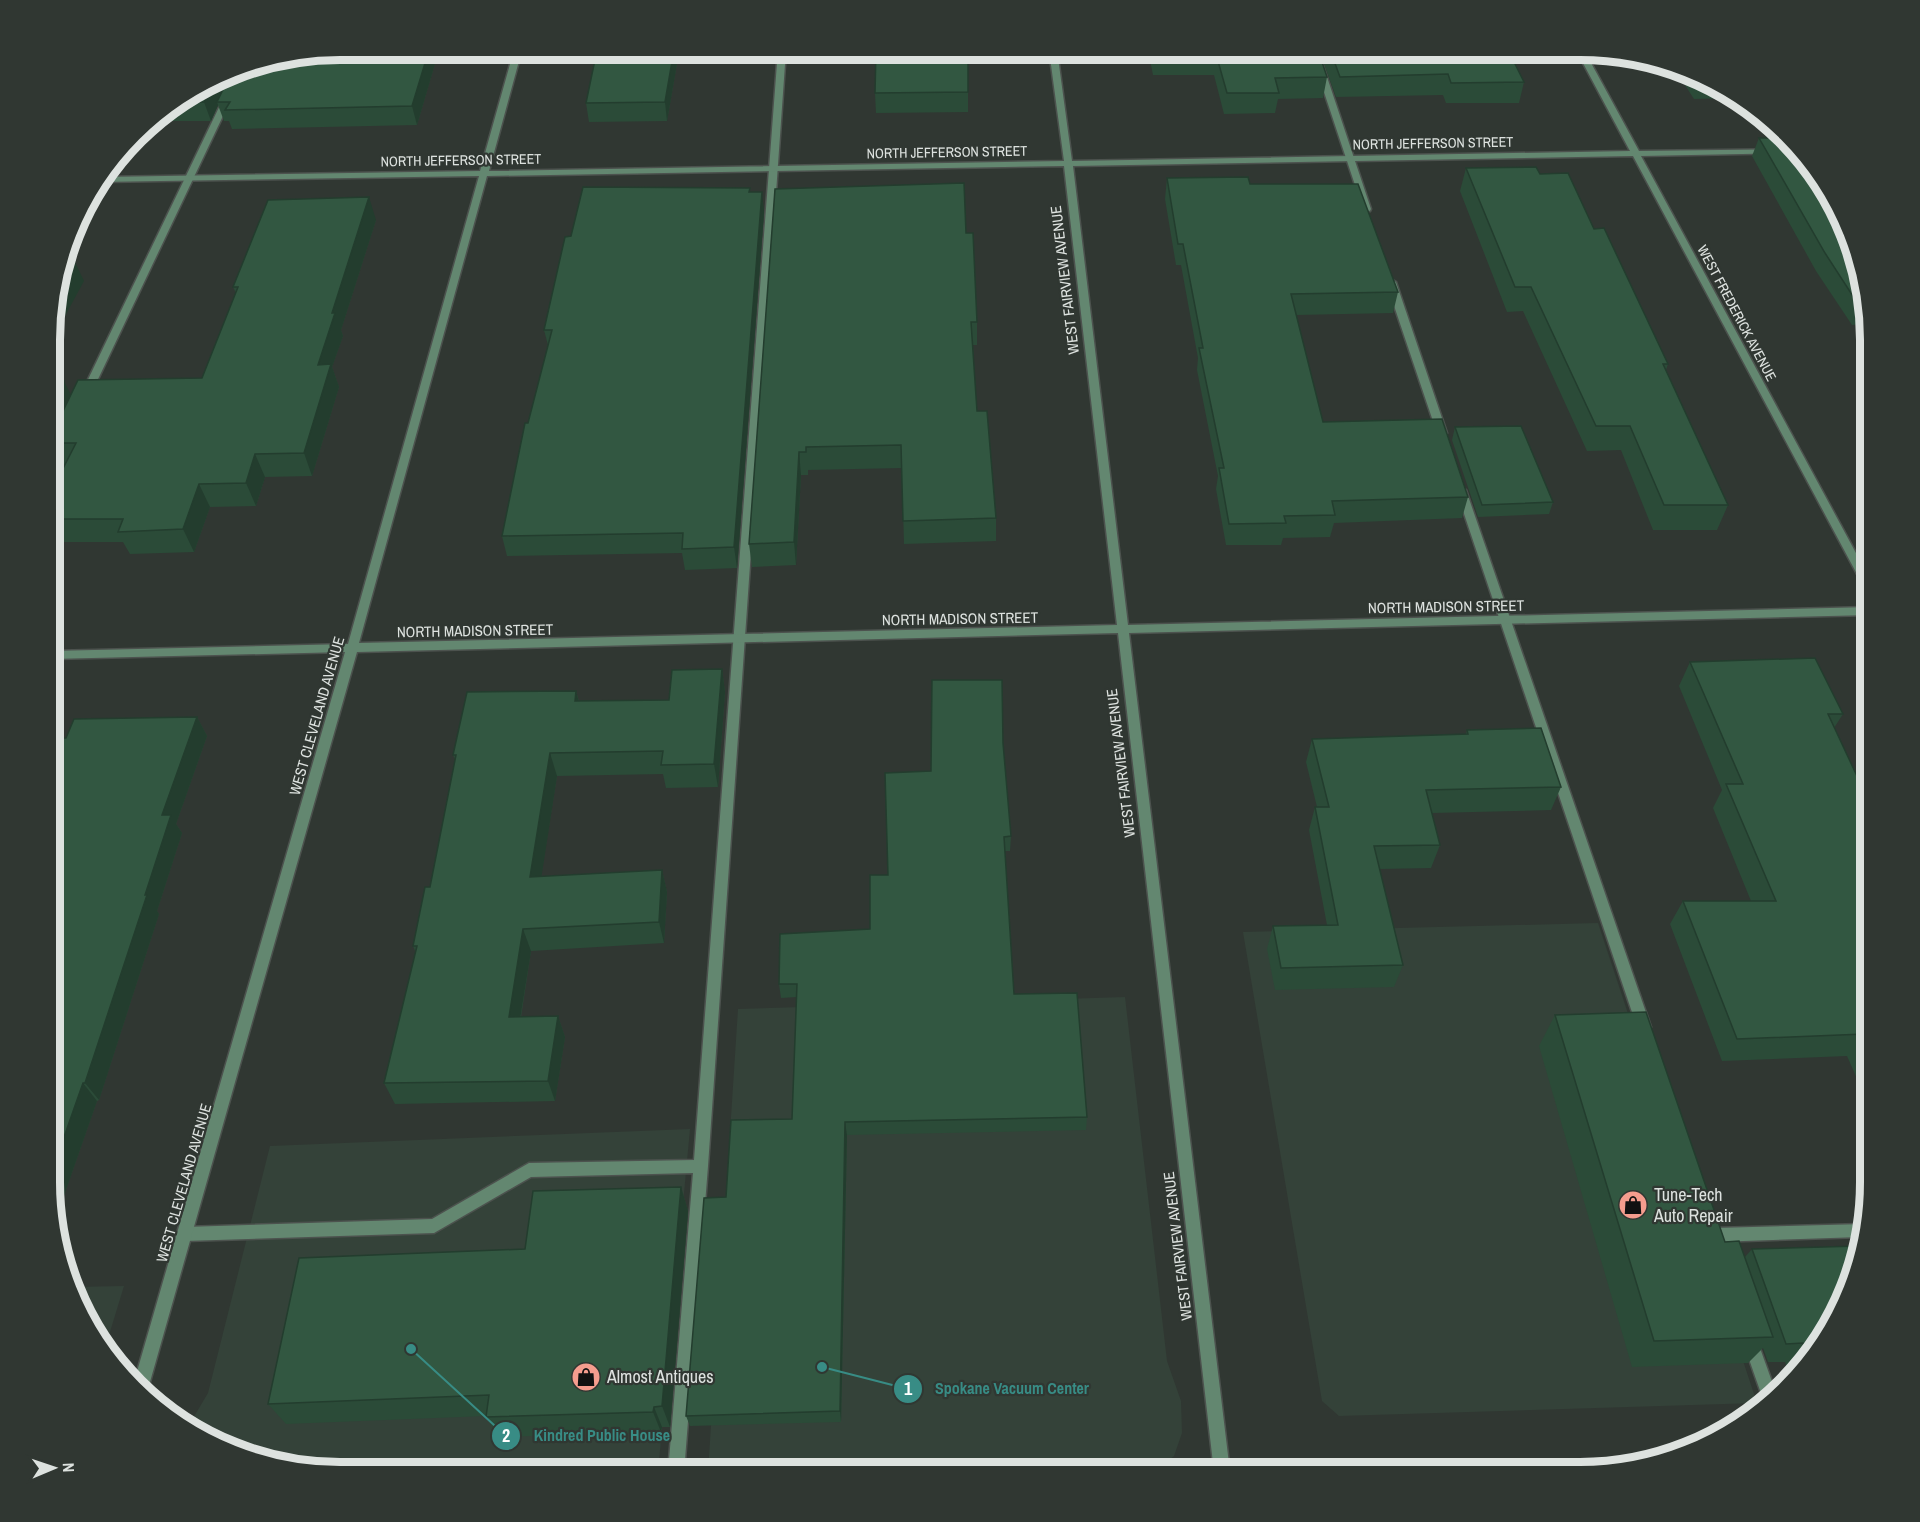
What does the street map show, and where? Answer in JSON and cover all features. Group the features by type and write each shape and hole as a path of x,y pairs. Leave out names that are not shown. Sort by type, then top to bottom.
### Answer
{"street":[{"name":"WEST CLEVELAND AVENUE","path":"143,1381 352,649 515,60"},
{"path":"677,1462 701,1166 781,60"},
{"name":"WEST FAIRVIEW AVENUE","path":"1054,60 1221,1462"},
{"path":"1317,60 1372,226"},
{"name":"WEST FREDERICK AVENUE","path":"1586,60 1860,570"},
{"path":"82,402 232,88"},
{"name":"NORTH JEFFERSON STREET","path":"111,180 1786,151"},
{"path":"1388,271 1444,440"},
{"path":"60,449 67,434"},
{"path":"1455,474 1646,1034"},
{"name":"NORTH MADISON STREET","path":"60,655 1860,611"},
{"path":"185,1234 434,1226 529,1170 701,1166"},
{"path":"1715,1235 1856,1230"},
{"path":"1746,1326 1767,1389"}],"shaded area":[{"path":"1598,923 1756,1399 1751,1403 1339,1416 1322,1401 1243,932"},
{"path":"1125,997 1167,1361 1181,1401 1182,1433 1174,1456 1167,1462 709,1462 738,1009"},
{"path":"690,1129 659,1462 304,1460 233,1441 192,1419 208,1393 270,1146"},
{"path":"124,1286 108,1338 89,1306 80,1287"}],"building":[{"path":"340,60 426,60 412,106 225,110 230,102 217,102 225,85 286,65"},
{"path":"595,60 672,60 665,102 586,103"},
{"path":"876,60 968,60 968,92 875,93"},
{"path":"1218,60 1321,60 1327,77 1275,78 1279,93 1227,93"},
{"path":"1334,60 1513,60 1524,82 1451,83 1448,74 1340,77"},
{"path":"208,94 204,102 193,102"},
{"path":"1759,138 1773,138 1778,142 1802,170 1822,200 1845,250 1858,304 1825,253"},
{"path":"1536,167 1540,174 1568,173 1594,229 1604,228 1668,364 1663,364 1728,505 1664,505 1630,426 1596,426 1531,287 1515,287 1466,168"},
{"path":"1248,177 1250,184 1358,184 1398,292 1291,294 1323,422 1442,419 1468,497 1332,501 1335,515 1284,516 1286,523 1229,524 1219,468 1224,468 1199,348 1203,348 1183,244 1178,244 1167,178"},
{"path":"964,183 966,233 973,233 977,322 971,322 977,411 987,411 996,518 903,521 901,445 806,447 806,452 799,452 794,542 749,544 775,189"},
{"path":"583,187 750,188 749,192 762,192 734,547 682,549 683,533 502,536 525,423 528,423 552,330 544,330 565,237 571,236"},
{"path":"369,197 318,365 331,364 304,453 255,454 246,483 199,484 183,529 118,532 123,519 60,519 60,474 76,443 60,443 60,417 78,380 202,378 238,287 233,287 268,200"},
{"path":"1521,426 1553,502 1482,505 1455,427"},
{"path":"1815,658 1843,714 1828,714 1860,783 1860,1034 1737,1039 1683,901 1776,901 1726,784 1743,784 1690,662"},
{"path":"722,669 714,764 661,765 663,751 550,753 530,877 662,870 659,922 523,929 509,1017 558,1016 548,1081 384,1083 417,946 413,946 425,887 430,887 456,755 453,755 467,692 576,691 575,701 669,700 672,670"},
{"path":"932,680 1002,680 1003,743 1011,836 1004,837 1014,994 1077,993 1087,1117 845,1122 840,1411 686,1416 704,1198 726,1197 731,1120 792,1119 797,984 779,984 780,934 870,929 870,875 888,875 885,773 931,771"},
{"path":"197,717 162,815 171,815 145,895 147,895 85,1083 83,1083 60,1149 60,738 66,738 74,719"},
{"path":"1541,728 1561,787 1426,790 1440,845 1374,846 1403,965 1281,968 1273,926 1338,925 1315,807 1329,807 1312,739 1468,734 1467,730"},
{"name":"Tune-Tech Auto Repair","path":"1646,1012 1725,1242 1739,1241 1773,1337 1654,1341 1555,1015"},
{"path":"681,1187 662,1406 654,1407 653,1412 486,1417 489,1395 268,1404 299,1258 525,1249 533,1191"},
{"path":"1852,1246 1839,1289 1805,1348 1803,1343 1786,1344 1752,1249"}],"place":[{"name":"Tune-Tech Auto Repair","path":"1633,1205"},
{"name":"Kindred Public House","path":"411,1349"},
{"name":"Spokane Vacuum Center","path":"822,1367"},
{"name":"Almost Antiques","path":"586,1377"}]}
